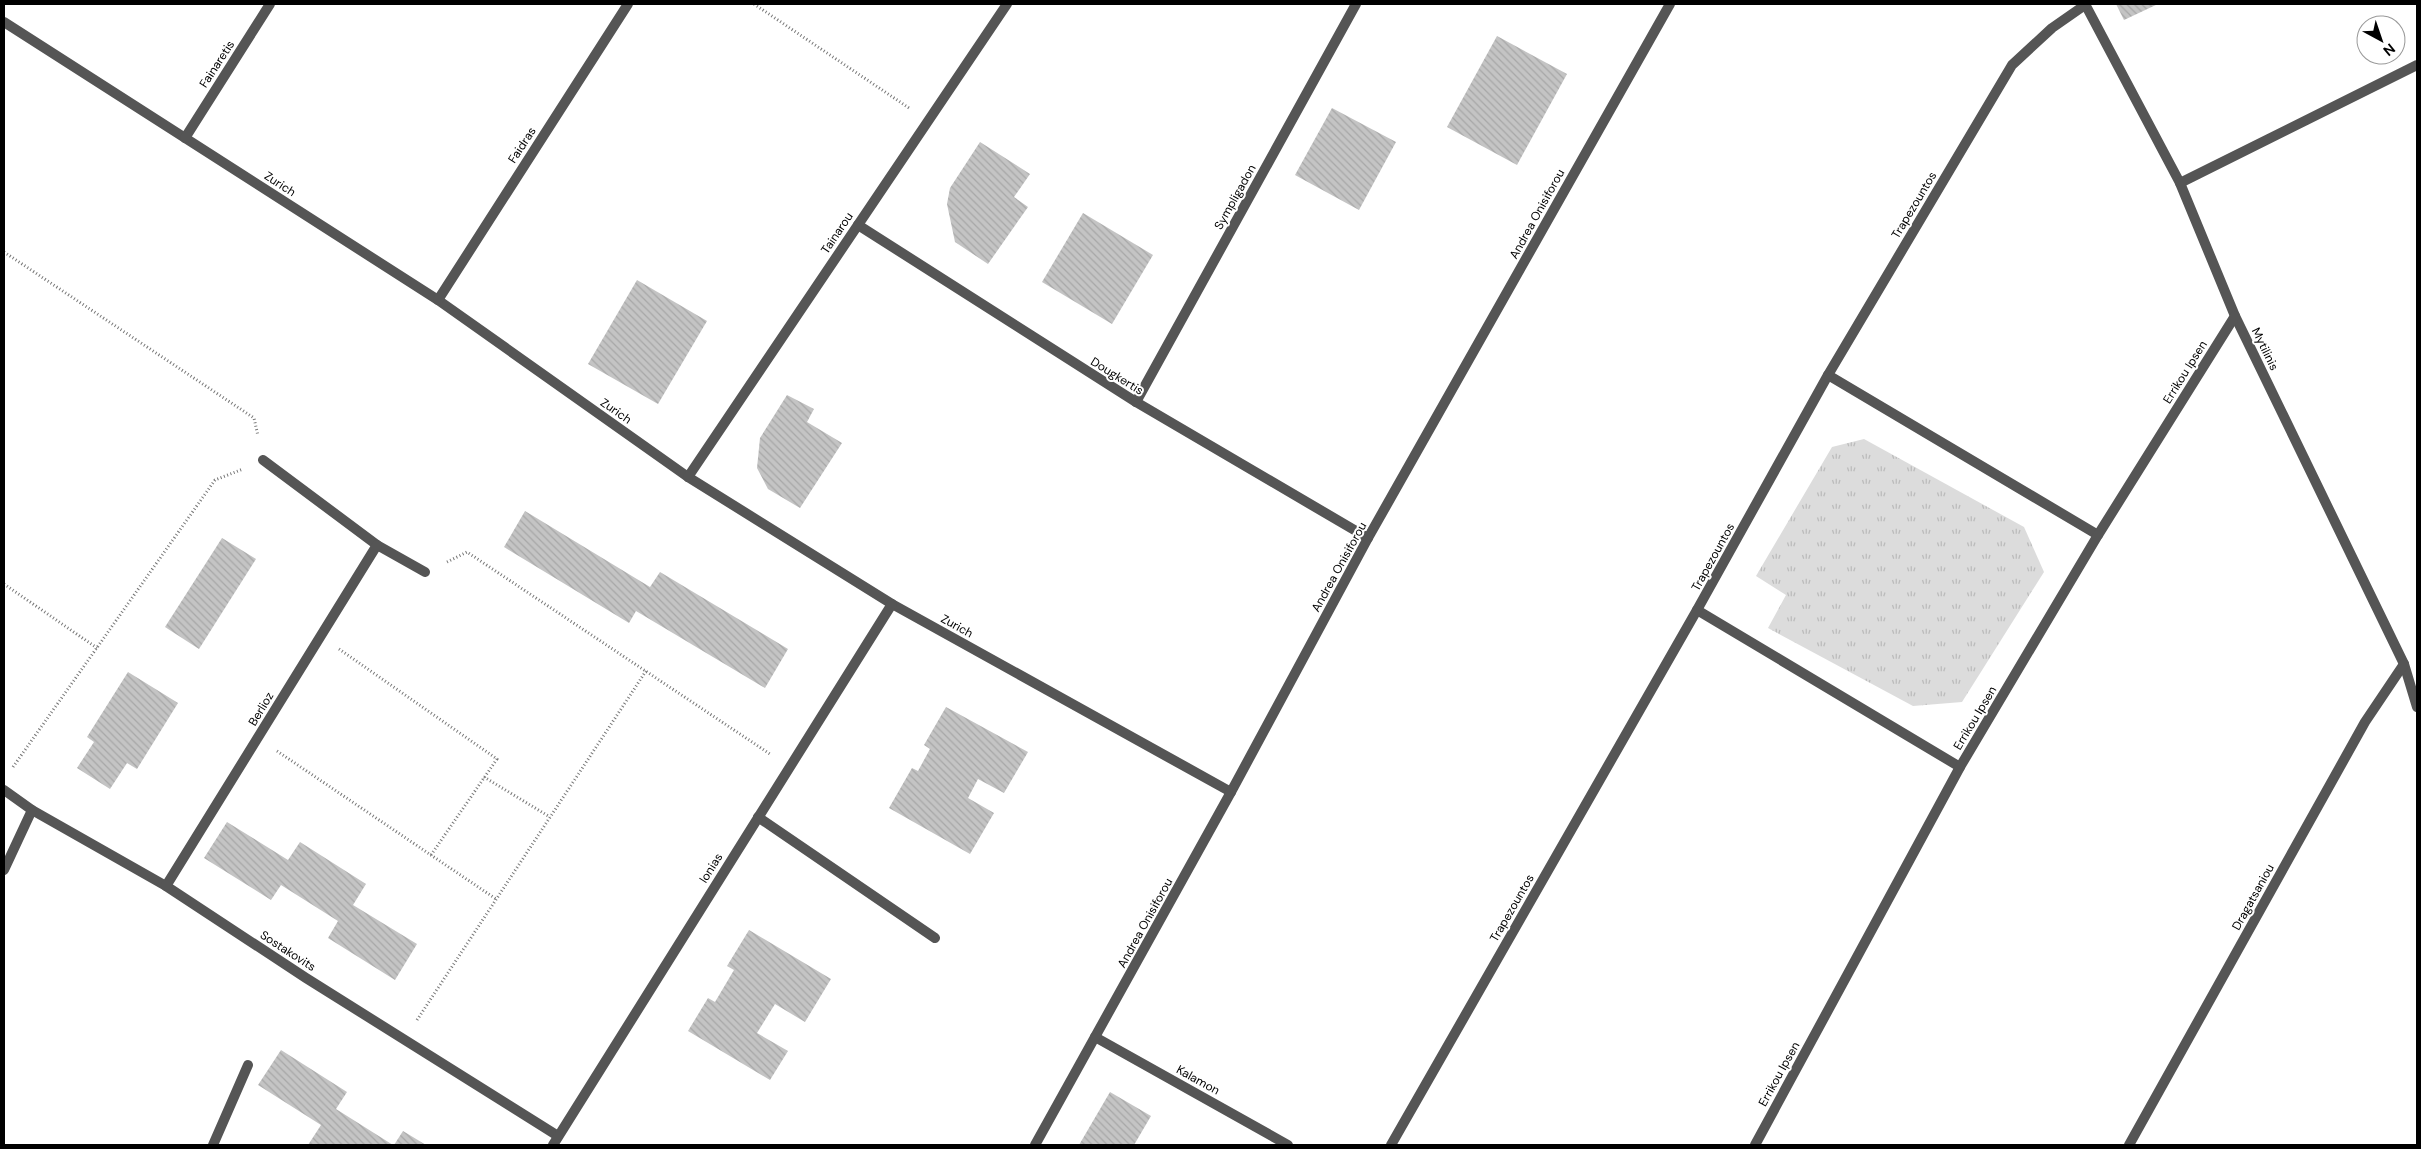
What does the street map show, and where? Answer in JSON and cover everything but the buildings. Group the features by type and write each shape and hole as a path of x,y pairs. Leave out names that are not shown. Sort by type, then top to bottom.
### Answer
{"street":[{"name":"Fainaretis","path":"184,138 270,4"},
{"name":"Faidras","path":"438,300 628,4"},
{"name":"Tainarou","path":"688,477 1007,4"},
{"name":"Sympligadon","path":"1136,402 1356,4"},
{"name":"Andrea Onisiforou","path":"1034,1145 1231,792 1368,538 1670,4"},
{"name":"Mytilinis","path":"2085,4 2180,183 2236,316 2404,664 2417,707"},
{"name":"Trapezountos","path":"1391,1145 1697,610 1828,375 2012,65 2052,28 2085,4"},
{"name":"Zurich","path":"4,22 438,300 688,477 892,604 1231,792"},
{"path":"2180,183 2417,65"},
{"name":"Dougkertis","path":"858,225 1136,402 1368,538"},
{"name":"Errikou Ipsen","path":"1755,1145 1960,767 2098,535 2236,316"},
{"path":"1828,375 2098,535"},
{"path":"262,460 377,545 425,572"},
{"name":"Berlioz","path":"166,886 377,545"},
{"name":"Ionias","path":"555,1140 892,604"},
{"path":"1697,610 1960,767"},
{"name":"Dragatsaniou","path":"2129,1145 2365,722 2404,664"},
{"name":"Sostakovits","path":"4,790 32,810 166,886 555,1140"},
{"path":"4,870 32,810"},
{"path":"758,817 935,938"},
{"name":"Kalamon","path":"1095,1037 1288,1145"},
{"path":"212,1145 248,1065"}],"path":[{"path":"754,4 928,121"},
{"path":"4,252 254,418 262,460 215,480 9,772"},
{"path":"425,572 468,552 790,766"},
{"path":"4,584 97,648"},
{"path":"320,636 497,759 431,855"},
{"path":"404,1040 646,671"},
{"path":"258,738 496,899"},
{"path":"484,777 550,817"}],"green space":[{"path":"1864,439 2024,527 2044,572 1962,702 1913,706 1768,628 1786,595 1756,576 1832,447"}]}
